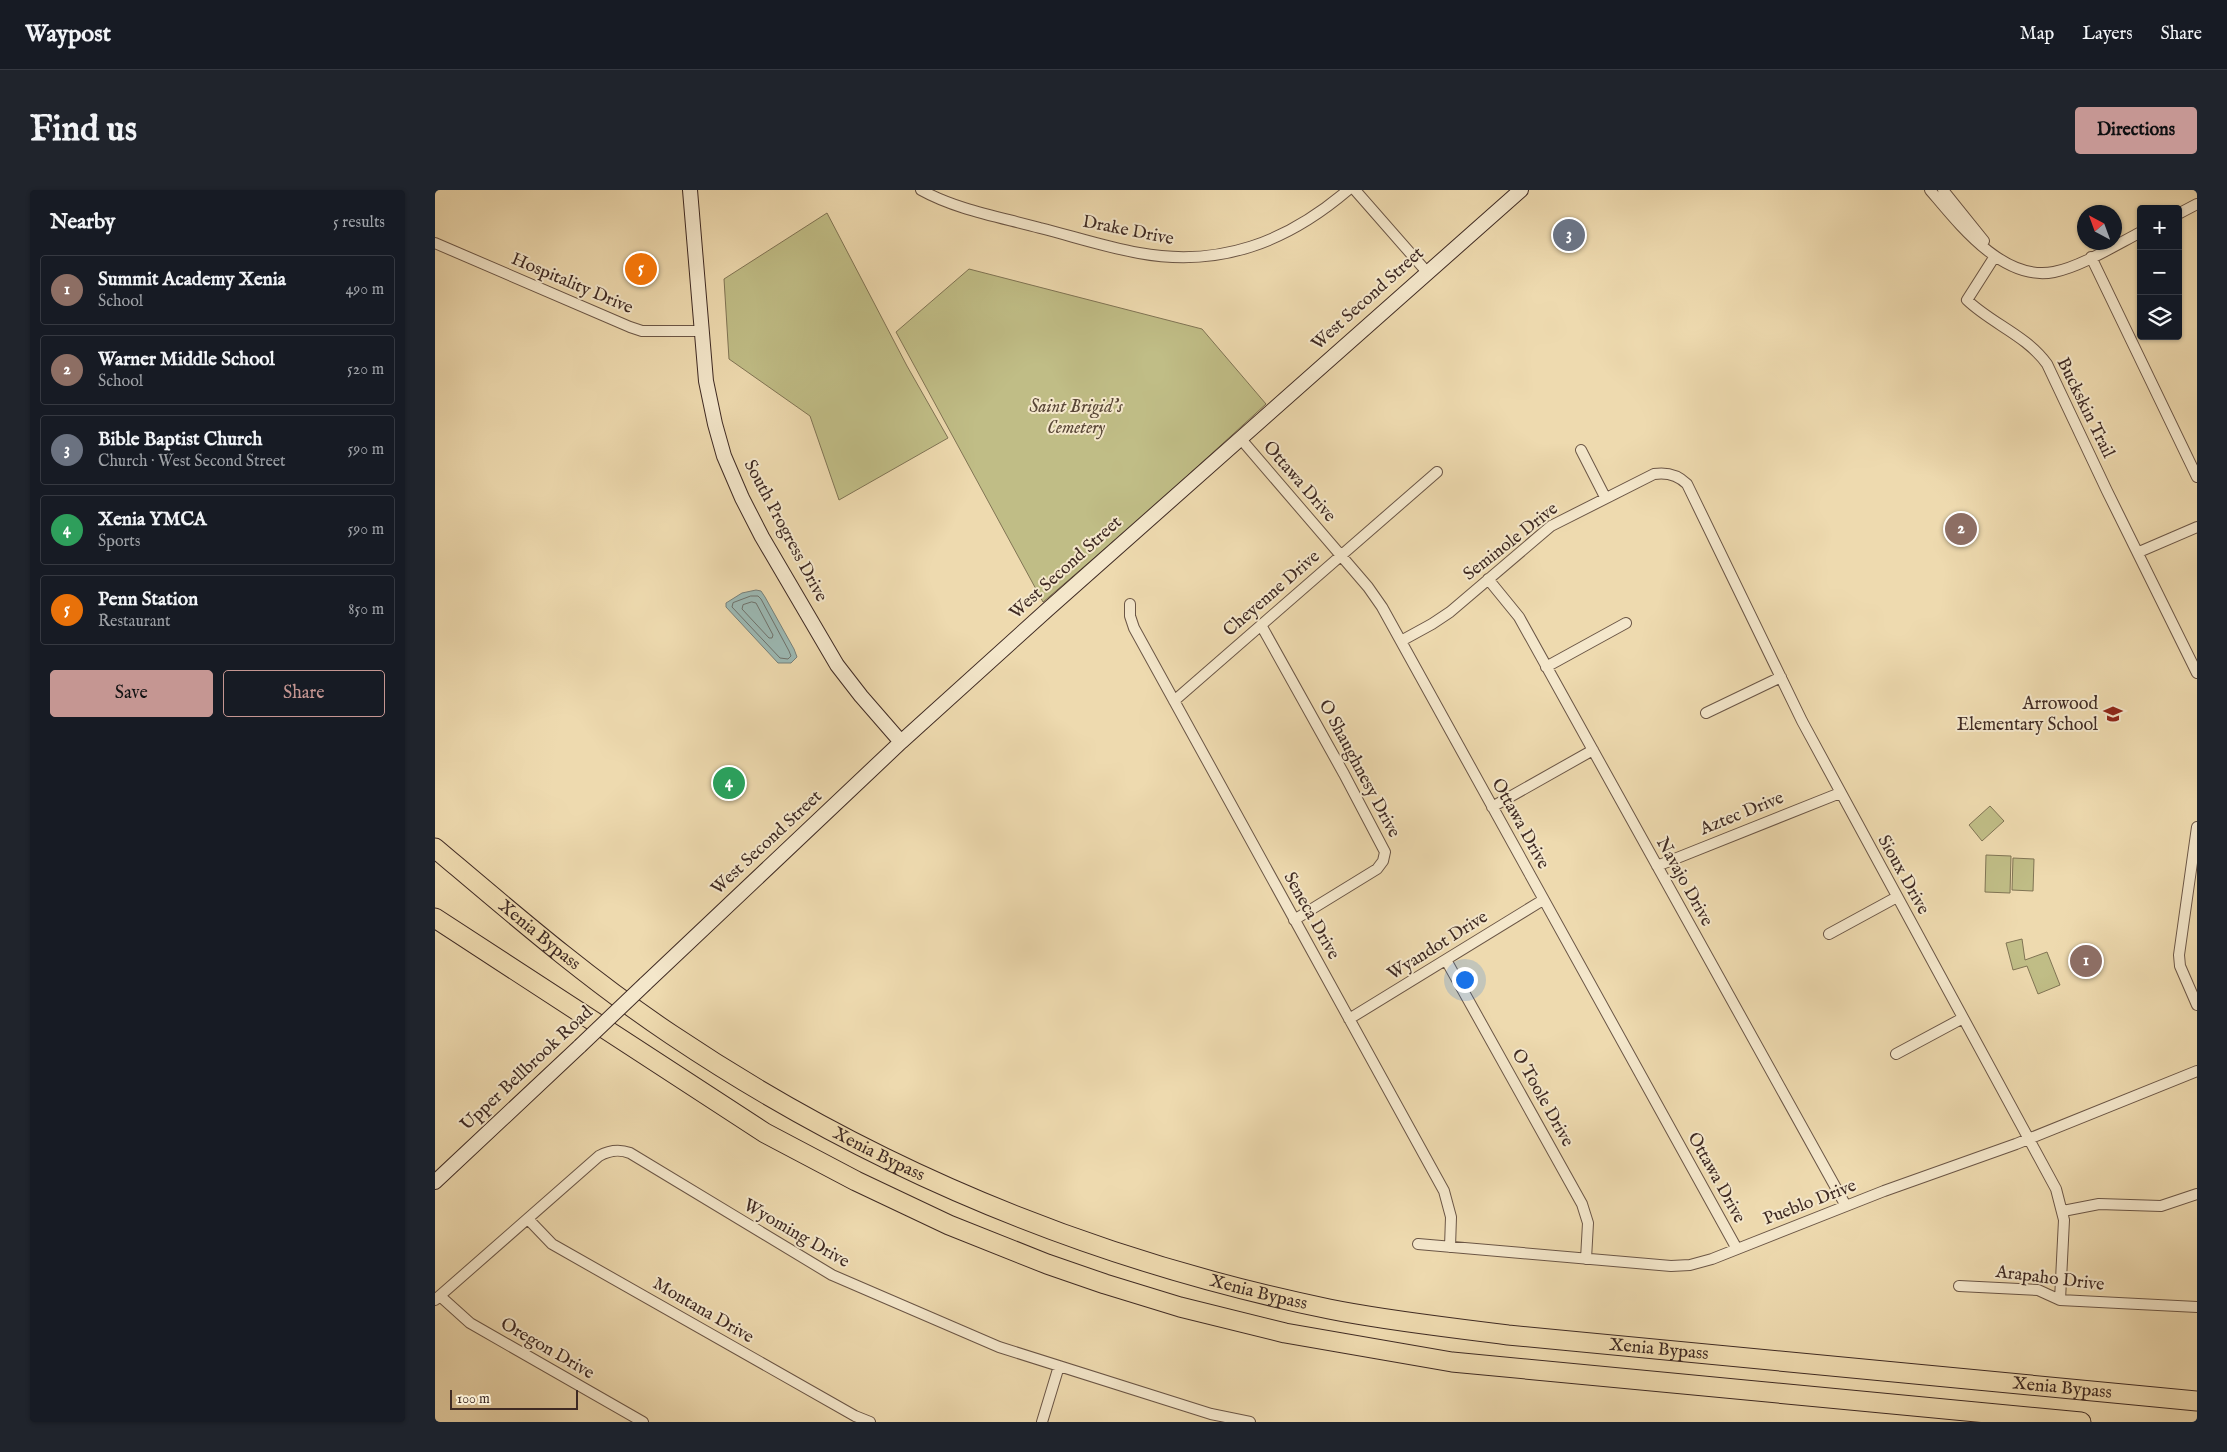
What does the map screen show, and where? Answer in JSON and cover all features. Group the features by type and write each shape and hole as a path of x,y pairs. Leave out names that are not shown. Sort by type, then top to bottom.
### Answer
{"highway":[{"name":"Xenia Bypass","path":"435,848 582,970 669,1033 725,1070 846,1139 948,1189 1033,1224 1121,1255 1195,1277 1363,1315 1508,1335 2197,1401"},
{"name":"Xenia Bypass","path":"435,918 765,1133 863,1185 949,1225 1098,1282 1189,1309 1285,1333 1443,1360 2081,1422"},
{"path":"1816,1364 2197,1390"},
{"path":"1939,1408 1988,1419 2019,1422"}],"main road":[{"name":"South Progress Drive","path":"690,190 706,381 724,456 742,498 837,665 901,742"},
{"name":"West Second Street","path":"645,984 901,742 1426,272 1521,190"},
{"name":"Upper Bellbrook Road","path":"435,1182 645,984"}],"street":[{"name":"Drake Drive","path":"921,190 951,204 1131,252 1178,258 1223,254 1268,241 1311,219 1348,190"},
{"path":"1355,190 1426,272"},
{"path":"1930,190 1963,227 1995,256 2025,271 2039,273 2058,271 2137,234"},
{"path":"1943,190 1970,221 1995,256"},
{"path":"2182,212 2197,204"},
{"name":"Hospitality Drive","path":"435,243 630,327 642,330 702,331"},
{"name":"Buckskin Trail","path":"1995,256 1967,300 1981,314 2002,325 2037,350 2047,364 2107,491 2139,552"},
{"path":"2091,257 2197,477"},
{"name":"Ottawa Drive","path":"1240,438 1377,599 1737,1249"},
{"path":"1581,450 1605,497"},
{"name":"Cheyenne Drive","path":"1173,701 1437,472"},
{"name":"Seminole Drive","path":"1401,641 1444,616 1551,526 1605,497 1654,474 1665,473 1675,476"},
{"name":"Sioux Drive","path":"1675,476 1687,484 1840,793 2056,1189 2063,1211 2061,1300"},
{"path":"2197,528 2139,552 2197,673"},
{"name":"Navajo Drive","path":"1488,579 1519,617 1846,1206"},
{"name":"Seneca Drive","path":"1130,604 1133,628 1444,1192 1451,1217 1450,1247"},
{"path":"1546,667 1626,623"},
{"name":"O Shaughnesy Drive","path":"1261,625 1385,852 1383,861 1377,869 1294,920"},
{"path":"1706,713 1781,677"},
{"path":"1492,807 1593,750"},
{"name":"Aztec Drive","path":"1657,866 1840,793"},
{"path":"2197,827 2179,955 2180,966 2197,1006"},
{"path":"1829,934 1897,897"},
{"name":"Wyandot Drive","path":"1349,1019 1543,900"},
{"name":"O Toole Drive","path":"1446,960 1582,1204 1588,1223 1586,1259"},
{"path":"1896,1054 1963,1018"},
{"name":"Pueblo Drive","path":"1418,1244 1671,1266 1703,1262 1846,1206 2029,1139 2197,1071"},
{"name":"Wyoming Drive","path":"438,1298 599,1156 612,1151 622,1150 630,1153 817,1268 989,1344 1211,1414 1250,1422"},
{"path":"2063,1211 2099,1204 2161,1206 2197,1194"},
{"name":"Montana Drive","path":"527,1219 552,1244 846,1411 870,1422"},
{"name":"Arapaho Drive","path":"1959,1286 2038,1290 2061,1300 2197,1306"},
{"name":"Oregon Drive","path":"438,1298 470,1323 643,1422"},
{"path":"1042,1422 1059,1366"}],"green space":[{"path":"827,213 907,366 948,438 839,500 810,416 729,359 724,279"},
{"name":"Saint Brigid’s Cemetery","path":"969,269 1202,329 1266,404 1152,508 1043,602 896,332"},
{"path":"1990,806 2004,821 1982,841 1969,825"},
{"path":"1986,855 2011,856 2010,893 1985,892"},
{"path":"2013,858 2034,859 2033,891 2012,890"},
{"path":"2022,939 2025,960 2047,952 2060,985 2038,994 2027,966 2013,970 2006,943"}],"water":[{"path":"756,590 761,591 765,597 794,649 797,657 791,663 778,663 726,607 726,603 742,593"}],"place":[{"name":"Bible Baptist Church","path":"1569,235"},
{"name":"Penn Station","path":"641,269"},
{"name":"Warner Middle School","path":"1961,529"},
{"name":"Arrowood Elementary School","path":"2113,714"},
{"name":"Xenia YMCA","path":"729,783"},
{"name":"Summit Academy Xenia","path":"2086,961"}]}
